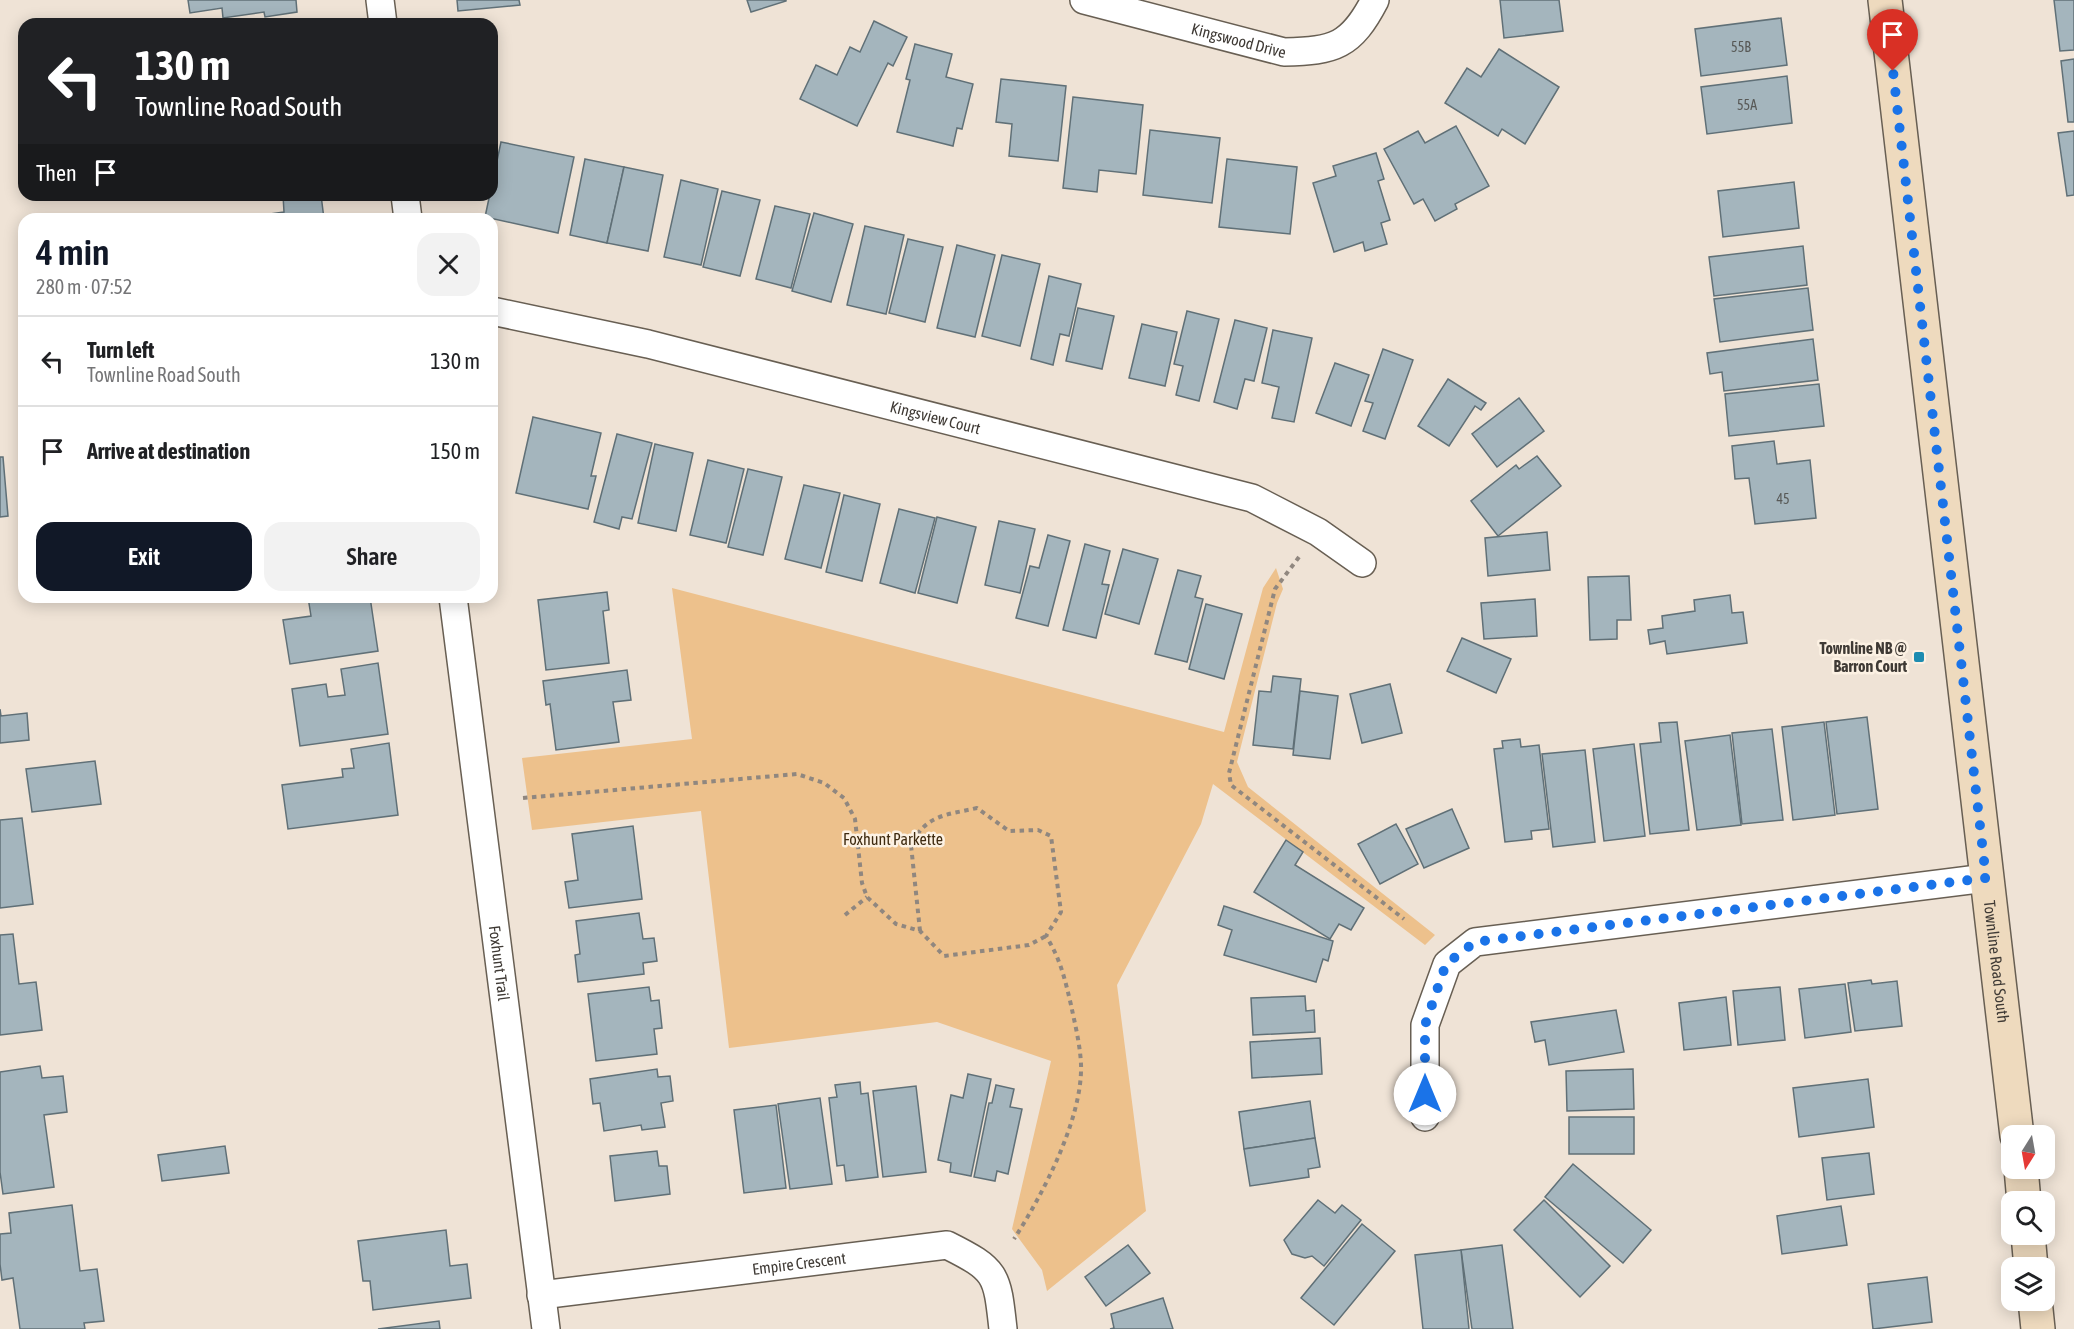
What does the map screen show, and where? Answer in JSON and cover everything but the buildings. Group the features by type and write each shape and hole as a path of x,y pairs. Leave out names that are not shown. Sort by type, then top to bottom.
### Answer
{"main road":[{"name":"Townline Road South","path":"1885,0 2016,1125"},
{"path":"2036,1311 2038,1329"}],"street":[{"path":"380,0 382,18"},
{"name":"Kingswood Drive","path":"1084,0 1284,52 1312,51 1332,47 1360,28 1375,0"},
{"name":"Kingsview Court","path":"498,312 648,344 1252,498 1318,532 1362,563"},
{"name":"Foxhunt Trail","path":"454,603 546,1329"},
{"path":"1425,1117 1425,1025 1446,964 1475,942 1986,878"},
{"name":"Empire Crescent","path":"542,1295 947,1245 982,1263 996,1280 1003,1329"}],"path":[{"path":"1318,532 1275,589 1229,773 1232,785 1404,919"},
{"path":"523,798 797,774 824,783 844,798 855,819 862,883 867,897 896,924 920,931 944,956 1029,945 1046,936 1061,912 1051,836 1038,830 1009,831 977,808 929,820 916,834 911,845 920,931"},
{"path":"844,915 867,897"},
{"path":"1014,1239 1037,1204 1059,1153 1077,1099 1081,1065 1064,973 1059,957 1046,936"}],"green space":[{"name":"Foxhunt Parkette","path":"1276,568 1283,589 1277,603 1237,762 1248,787 1435,935 1425,945 1213,784 1201,824 1117,985 1146,1211 1047,1291 1042,1270 1012,1229 1051,1061 937,1022 729,1048 701,811 532,830 522,758 692,739 672,588 1224,732 1263,588"}],"place":[{"name":"Townline NB @ Barron Court","path":"1919,657"}],"route":[{"path":"1425,1094 1425,1025 1446,964 1475,942 1986,878 1893,71"}]}
